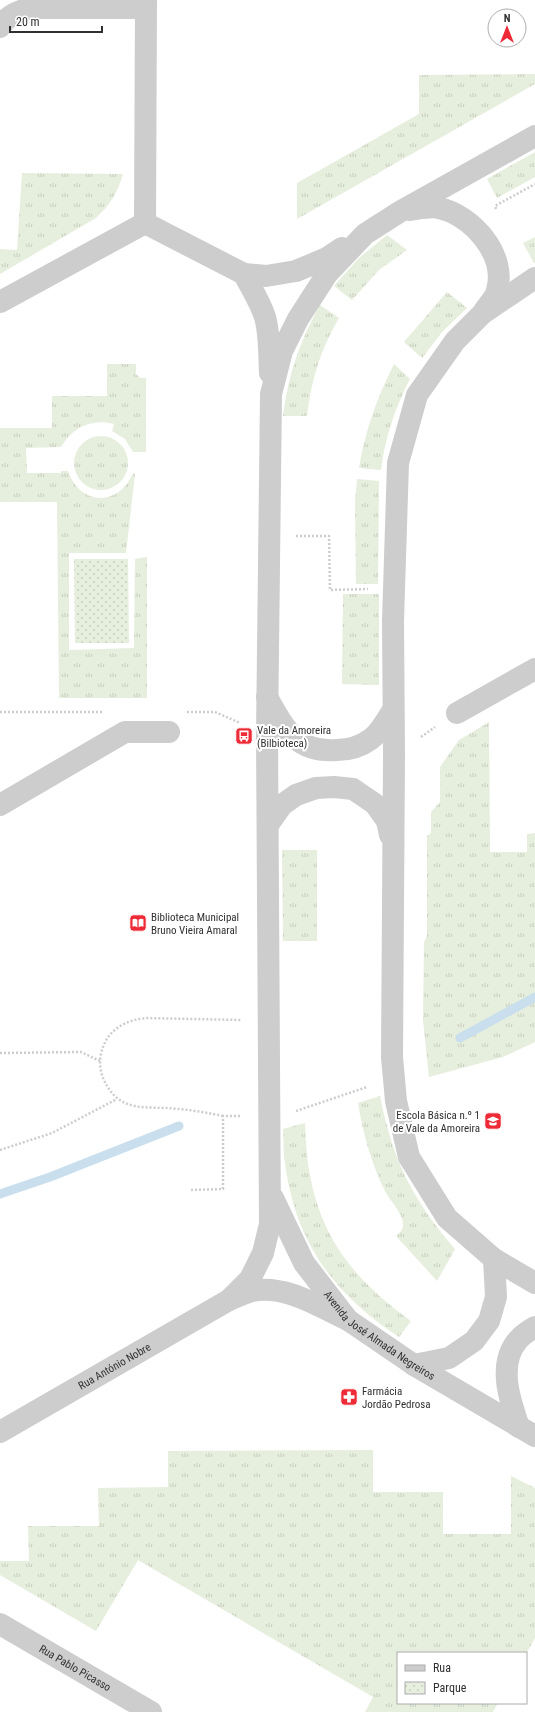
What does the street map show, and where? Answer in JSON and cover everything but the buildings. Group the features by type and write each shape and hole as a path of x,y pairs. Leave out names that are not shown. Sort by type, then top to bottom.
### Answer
{"street":[{"path":"0,27 5,20 17,11 31,8 146,4 145,222"},
{"path":"145,222 244,274 266,276 296,271 327,258 401,211 535,136"},
{"path":"401,211 439,208 464,218 487,241 498,266 497,290 483,313"},
{"path":"0,302 145,222"},
{"path":"271,394 282,351 298,319 327,274 365,234"},
{"path":"229,1300 250,1279 263,1253 270,1224 267,697 271,394 269,338 265,317 244,274"},
{"path":"535,278 483,313 455,341 417,395 398,463 394,589 392,1057 396,1101 409,1157 447,1218 494,1259 535,1283"},
{"path":"457,713 535,669"},
{"path":"267,697 279,718 295,739 307,747 326,751 353,749 372,739 393,710"},
{"path":"0,805 125,732 169,732"},
{"path":"268,825 282,805 296,795 316,788 334,787 353,789 375,804 387,821 393,846"},
{"name":"Avenida José Almada Negreiros","path":"270,1191 304,1262 348,1320 414,1365 527,1432"},
{"path":"414,1365 449,1358 478,1336 489,1321 496,1297 494,1259"},
{"path":"229,1300 253,1291 276,1291 300,1297 348,1320"},
{"name":"Rua António Nobre","path":"0,1432 229,1300"},
{"path":"527,1432 510,1402 506,1377 509,1356 517,1340 535,1327"},
{"name":"Rua Pablo Picasso","path":"0,1624 151,1712"}],"path":[{"path":"498,213 495,206 535,184"},
{"path":"269,537 329,536 330,590 394,589"},
{"path":"0,712 109,712"},
{"path":"201,712 215,712"},
{"path":"394,754 457,713"},
{"path":"223,1116 176,1108 145,1108 130,1106 117,1099 107,1089 101,1075 100,1061 103,1047 109,1035 119,1026 132,1020 146,1018 243,1020"},
{"path":"0,1053 81,1052 100,1061"},
{"path":"0,1150 52,1133 117,1099"},
{"path":"191,1190 223,1189"}],"green space":[{"path":"535,74 535,84 297,219 297,183 419,114 419,75"},
{"path":"535,152 535,177 497,198 487,179"},
{"path":"22,173 123,174 119,187 113,198 96,218 0,274 0,249 17,250"},
{"path":"387,235 407,250 379,270 352,300 334,286 359,258"},
{"path":"535,237 535,263 534,263 523,243"},
{"path":"447,292 467,308 443,331 422,358 404,342"},
{"path":"320,305 339,318 322,353 314,377 307,416 283,416 288,386 296,359 306,332"},
{"path":"107,364 136,364 136,374 140,378 146,378 146,452 133,452 125,439 112,431 114,424 106,422 90,423 77,429 61,447 26,448 27,473 61,473 61,471 68,471 74,483 81,491 90,496 100,498 109,497 119,492 127,484 133,473 135,474 126,553 69,553 69,650 134,648 135,559 147,557 147,698 59,698 57,502 0,502 0,428 52,428 52,396 107,396"},
{"path":"394,364 410,379 391,423 381,470 359,468 372,415"},
{"path":"101,436 111,438 120,444 126,453 128,463 126,473 120,482 111,488 101,490 91,488 82,482 76,473 74,463 76,453 82,444 91,438"},
{"path":"357,479 379,481 378,584 356,584 355,502"},
{"path":"74,559 128,559 129,643 75,643"},
{"path":"343,594 379,594 379,685 342,684"},
{"path":"489,722 490,852 527,852 527,834 535,833 535,1042 503,1057 429,1077 423,1020 424,942 427,936 427,836 431,833 431,812 440,802 440,767 459,740"},
{"path":"282,850 317,850 317,941 283,941"},
{"path":"380,1096 391,1140 406,1178 427,1213 455,1249 437,1281 396,1236 402,1229 402,1219 385,1191 368,1148 358,1103"},
{"path":"305,1123 307,1155 312,1185 320,1212 331,1236 345,1259 385,1301 411,1321 399,1337 376,1321 355,1303 321,1264 308,1241 298,1217 290,1191 284,1159 283,1129"},
{"path":"373,1450 373,1492 443,1492 443,1534 511,1534 511,1476 535,1488 535,1638 527,1652 397,1652 397,1704 497,1704 493,1712 365,1712 373,1697 138,1560 96,1631 0,1575 0,1561 29,1561 28,1526 99,1526 98,1488 168,1487 168,1451"}],"waterway":[{"path":"460,1038 535,997"},
{"path":"0,1194 50,1177 179,1126"}],"place":[{"name":"Vale da Amoreira (Bilbioteca)","path":"244,736"},
{"name":"Biblioteca Municipal Bruno Vieira Amaral","path":"138,923"},
{"name":"Escola Básica n.º 1 de Vale da Amoreira","path":"493,1121"},
{"name":"Farmácia Jordão Pedrosa","path":"349,1397"}]}
